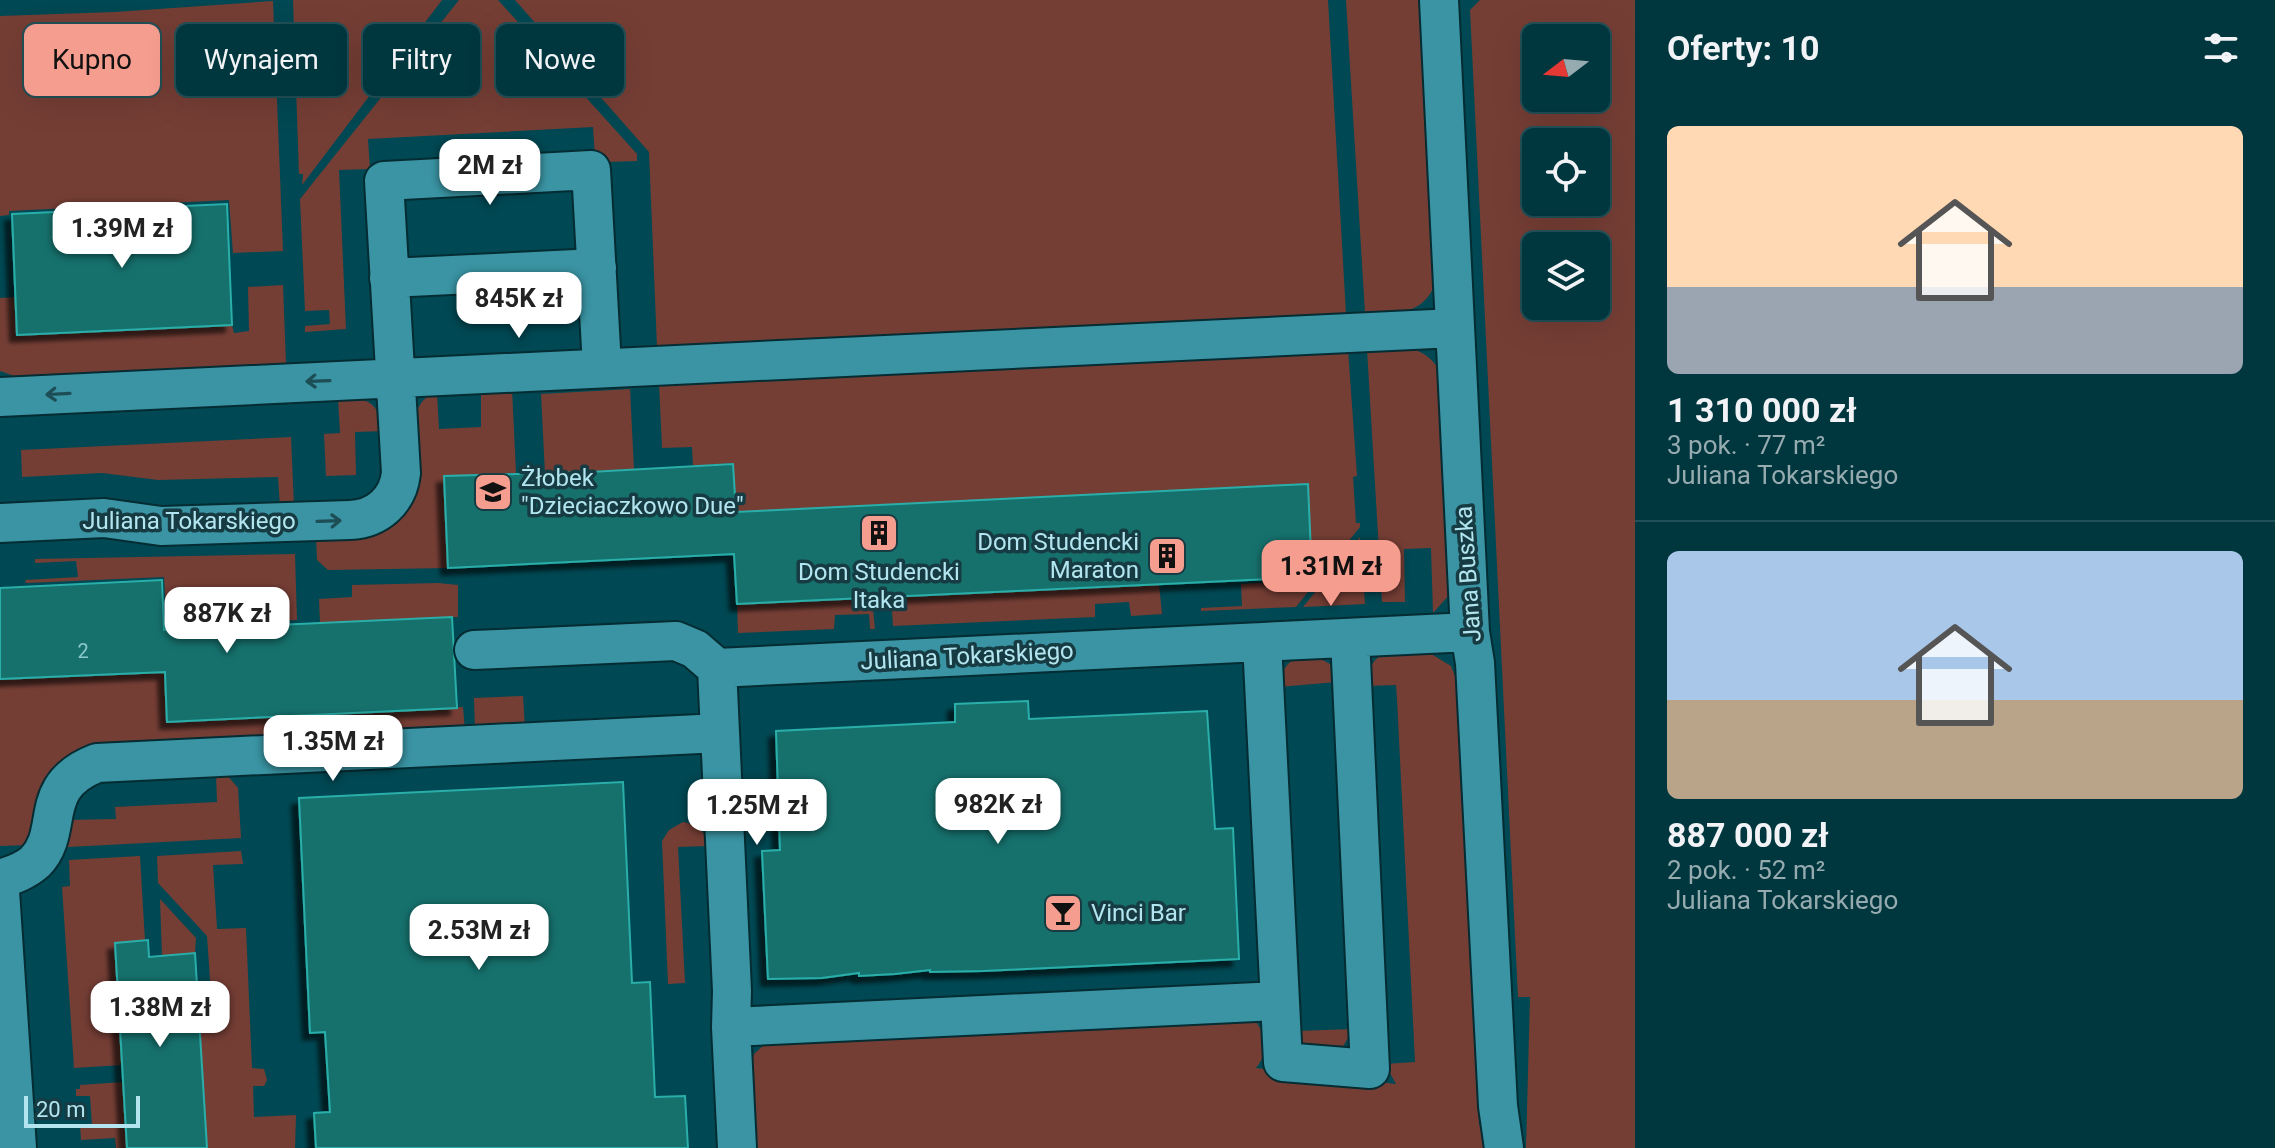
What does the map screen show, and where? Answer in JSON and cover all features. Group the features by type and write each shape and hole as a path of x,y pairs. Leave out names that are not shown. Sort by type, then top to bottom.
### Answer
{"street":[{"name":"Jana Buszka","path":"1439,0 1470,632 1475,663 1502,1136"},
{"name":"Juliana Tokarskiego","path":"0,523 104,518 161,526 350,520 370,517 390,502 401,479 384,181 591,170 602,366"},
{"path":"389,278 597,268"},
{"path":"0,397 602,366 1455,328"},
{"name":"Juliana Tokarskiego","path":"717,668 1470,632"},
{"path":"1262,642 1283,1062 1370,1069 1350,638"},
{"path":"474,650 676,641 695,649 717,668 737,1148"},
{"path":"0,879 18,873 37,859 46,845 60,792 74,776 97,763 720,733"},
{"path":"0,891 17,1148"},
{"path":"731,1027 1278,1001"}],"shaded area":[{"path":"293,0 442,0 424,24 363,24 363,96 369,96 302,185 296,96 347,96 347,24 294,24"},
{"path":"459,0 498,0 520,24 496,24 496,96 585,96 637,154 637,161 607,162 607,156 595,157 593,127 368,139 370,169 339,170 346,329 305,332 305,326 330,324 329,310 305,311 300,199 382,96 480,96 480,24 440,24"},
{"path":"515,0 1328,0 1346,314 657,347 649,152 600,96 624,96 624,24 536,24"},
{"path":"1346,0 1425,0 1435,284 1423,302 1397,312 1365,313"},
{"path":"1480,0 1635,0 1635,1148 1526,1148 1530,997 1518,997 1470,10"},
{"path":"273,1 274,24 176,24 176,96 277,96 283,251 233,253 229,200 9,211 9,215 0,216 0,16"},
{"path":"283,285 286,364 17,377 0,371 0,298 16,297 18,335 232,325 234,333 249,331 248,287"},
{"path":"1348,349 1357,476 1353,477 1356,523 1360,523 1360,527 1296,607 1201,611 1201,608 1242,606 1241,584 1315,580 1312,577 1308,485 736,512 733,463 693,466 692,447 662,448 659,383"},
{"path":"1367,349 1418,351 1441,373 1450,594 1433,613 1431,548 1404,549 1405,602 1382,602"},
{"path":"512,389 516,473 444,476 448,568 328,570 317,560 316,537 377,530 395,523 408,510 416,473 416,414 423,401 437,393 439,429 481,427 481,391"},
{"path":"630,389 634,469 545,474 541,394"},
{"path":"338,398 370,403 375,407 385,431 355,432 356,475 326,476 324,434 340,433"},
{"path":"291,437 294,506 280,507 278,477 158,480 102,473 22,477 21,450"},
{"path":"1360,537 1365,604 1303,607"},
{"path":"295,554 297,620 167,627 164,577 26,583 25,580 78,577 76,561 35,563 35,559"},
{"path":"1159,584 1162,614 1131,616 1129,602 1095,604 1095,617 893,626 891,597"},
{"path":"352,585 458,585 458,617 320,623 319,599 352,597"},
{"path":"872,598 875,629 870,629 869,614 835,615 834,629 738,633 737,604"},
{"path":"1394,652 1428,652 1451,666 1457,681 1479,1124 1488,1148 752,1148 749,1063 765,1044 1255,1021 1265,1045 1263,1057 1256,1068 1396,1084 1385,1064 1415,1062 1396,685 1367,686 1369,672 1379,657"},
{"path":"1315,656 1330,664 1337,682 1278,687 1283,671 1290,662"},
{"path":"169,671 168,722 463,707 465,731 112,747 29,845 0,846 0,679"},
{"path":"523,696 525,728 475,730 474,698"},
{"path":"216,773 227,775 238,788 241,838 68,847 67,820 116,819 115,807 217,802"},
{"path":"683,822 700,830 708,846 678,847 685,983 668,984 662,841 669,830"},
{"path":"241,851 243,864 213,865 217,929 246,928 252,1068 264,1069 267,1080 264,1086 253,1086 254,1117 296,1115 295,1148 207,1148 198,1010 212,1008 207,936 158,883 157,856"},
{"path":"140,856 145,941 115,943 122,1065 74,1068 62,887 70,886 69,860"},
{"path":"160,899 196,938 195,953 162,956"},
{"path":"1353,1029 1338,1051 1307,1049 1296,1031"},
{"path":"123,1082 127,1148 116,1148 115,1138 81,1140 80,1126 92,1125 90,1096 76,1096 76,1089 80,1089 80,1085"}],"building":[{"path":"227,204 232,325 17,335 12,214"},
{"path":"733,464 736,512 1308,484 1312,577 737,604 734,554 448,568 444,476"},
{"path":"162,580 164,630 452,617 457,708 167,722 165,672 0,679 0,588"},
{"path":"1028,701 1029,719 1207,711 1215,829 1233,828 1239,959 768,979 762,851 780,850 776,731 955,722 955,704"},
{"path":"623,782 632,983 650,982 655,1097 685,1096 688,1148 316,1148 314,1113 330,1112 325,1032 310,1033 299,798"},
{"path":"148,940 149,957 195,953 207,1148 127,1148 115,943"}],"place":[{"name":"Żłobek \"Dzieciaczkowo Due\"","path":"493,492"},
{"name":"Dom Studencki Itaka","path":"879,533"},
{"name":"Dom Studencki Maraton","path":"1167,556"},
{"name":"Vinci Bar","path":"1063,913"}]}
